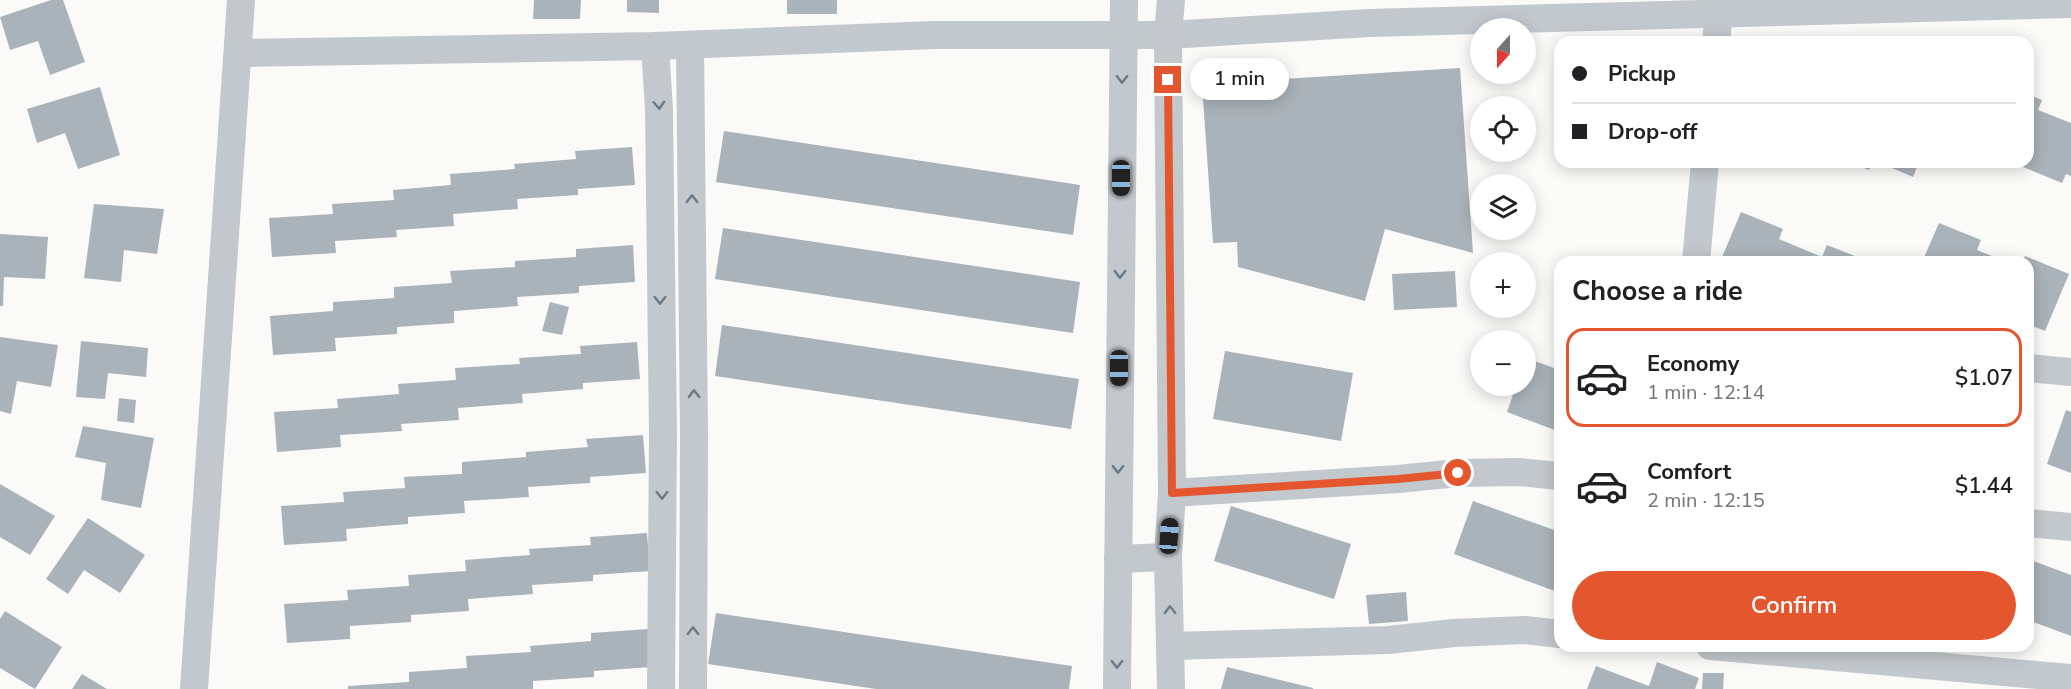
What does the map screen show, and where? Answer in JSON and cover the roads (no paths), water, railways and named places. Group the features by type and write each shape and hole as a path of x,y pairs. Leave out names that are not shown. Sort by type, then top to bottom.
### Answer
{"street":[{"path":"194,689 241,0"},
{"path":"1117,689 1124,0"},
{"path":"1171,0 1168,34 1172,493 1168,557 1171,689"},
{"path":"238,53 655,46 934,35 1168,34 1369,23 2071,4"},
{"path":"1717,36 1719,13"},
{"path":"690,45 694,435 693,689"},
{"path":"655,46 659,110 663,435 660,689"},
{"path":"1697,256 1704,168"},
{"path":"2034,369 2071,372"},
{"path":"663,435 694,435"},
{"path":"1172,493 1458,473 1519,472 1554,475"},
{"path":"2034,524 2071,527"},
{"path":"1118,559 1168,557"},
{"path":"1170,646 1388,640 1454,633 1525,630 1554,632"},
{"path":"1778,652 2071,678"}]}
